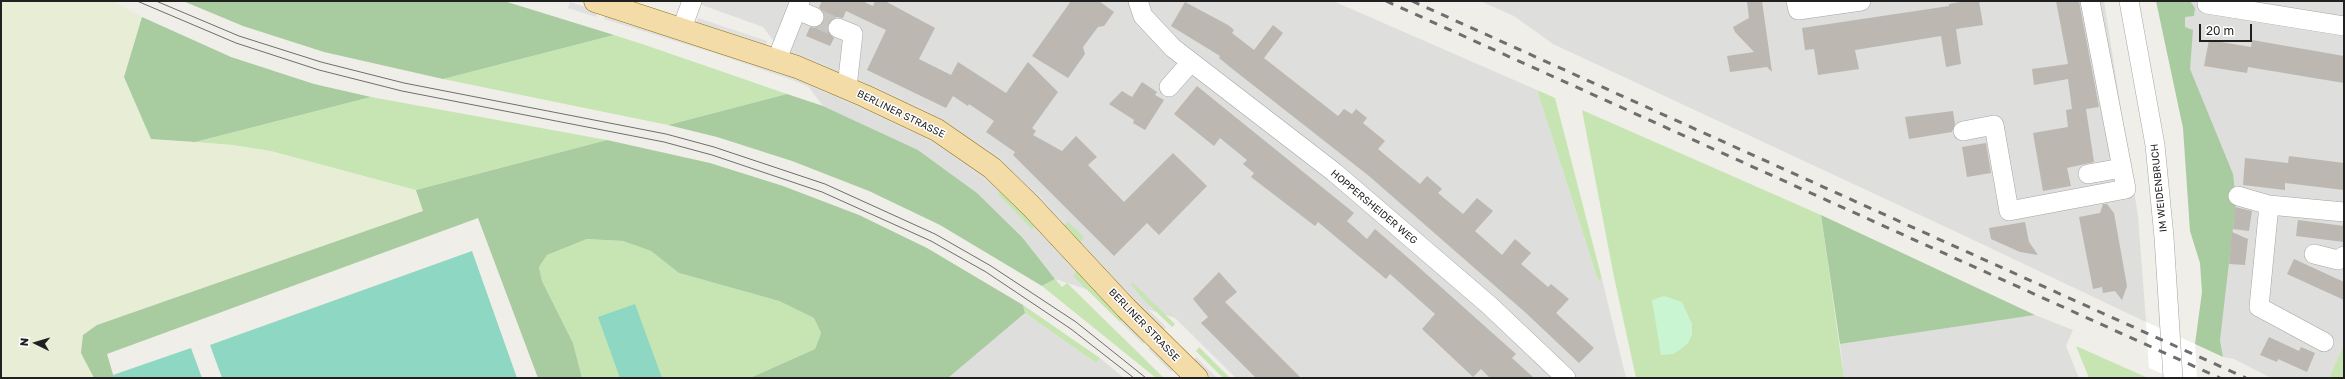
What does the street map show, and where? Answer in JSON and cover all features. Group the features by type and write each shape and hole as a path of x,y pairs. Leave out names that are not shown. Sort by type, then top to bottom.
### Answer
{"main road":[{"name":"BERLINER STRASSE","path":"595,1 777,59 847,87 937,130 992,168 1031,206 1126,308 1197,378"}],"street":[{"path":"682,28 692,1"},
{"name":"HOPPERSHEIDER WEG","path":"1138,1 1143,16 1172,48 1334,172 1489,305 1566,378"},
{"path":"1796,1 1798,10 1860,1"},
{"path":"1963,131 1994,125 2009,211 2126,190 2090,1"},
{"name":"IM WEIDENBRUCH","path":"2129,1 2155,145 2164,237 2173,378"},
{"path":"2207,4 2344,26"},
{"path":"777,59 799,5 814,17"},
{"path":"838,28 853,34 847,87"},
{"path":"1169,87 1191,62"},
{"path":"2088,174 2124,176"},
{"path":"2238,196 2269,205 2344,212"},
{"path":"2269,205 2259,307 2324,342"},
{"path":"2314,254 2338,260 2344,256"}],"shaded area":[{"path":"691,1 1333,1 1537,90 1598,280 1602,279 1626,378 1236,378 1175,318 1055,279 1022,237 977,193 918,150 823,106 763,27"},
{"path":"1480,1 2104,1 2138,216 2146,322 1553,44 1514,16"},
{"path":"2163,1 2344,1 2344,344 2329,378 2271,378 2234,359 2223,357"},
{"path":"570,2 598,11 596,17 568,8"},
{"path":"605,13 831,90 828,95 792,80 720,55 604,19"},
{"path":"698,18 767,41 766,46 696,23"},
{"path":"802,54 829,65 827,69 800,58"},
{"path":"872,84 902,97 900,102 870,89"},
{"path":"840,94 885,114 882,119 837,99"},
{"path":"910,100 935,113 933,117 908,105"},
{"path":"892,117 917,129 915,134 889,122"},
{"path":"926,134 950,148 947,152 923,139"},
{"path":"980,140 1005,161 1001,165 977,144"},
{"path":"956,152 989,178 986,182 952,156"},
{"path":"1026,181 1068,222 1064,225 1022,185"},
{"path":"1138,299 1166,327 1163,331 1134,302"},
{"path":"1025,313 1096,363 1100,358 1124,378 948,378"},
{"path":"2035,315 2073,330 2066,346 2079,378 1844,378 1840,344"},
{"path":"1124,318 1146,340 1143,344 1120,322"},
{"path":"1152,346 1175,368 1171,372 1148,349"},
{"path":"1196,357 1217,378 1210,378 1193,361"}],"green space":[{"path":"1,1 113,1 142,17 124,77 151,139 233,145 271,151 416,190 424,211 97,325 92,372 94,378 1,378"},
{"path":"183,1 504,1 614,35 443,79 324,52 243,26"},
{"path":"2156,1 2190,1 2195,8 2194,16 2185,17 2185,27 2193,30 2190,69 2233,174 2236,202 2220,340 2223,357 2195,344 2202,292 2200,263 2190,231 2183,128"},
{"path":"142,17 231,57 314,84 371,97 195,142 151,139 124,77"},
{"path":"614,35 787,94 668,125 443,79"},
{"path":"1537,90 1555,98 1602,279 1598,280"},
{"path":"787,94 823,106 918,150 977,193 1022,237 1055,279 1042,286 940,225 869,191 792,161 717,137 668,125"},
{"path":"371,97 607,140 416,190 271,151 233,145 195,142"},
{"path":"1582,110 1821,215 1844,378 1636,378 1614,277"},
{"path":"607,140 710,163 783,186 859,215 927,248 1023,305 1025,313 948,378 750,378 815,349 821,333 814,318 779,301 679,273 651,251 623,241 587,239 547,255 539,267 542,281 573,343 582,378 538,378 478,218 107,354 114,378 94,378 81,353 83,335 97,325 423,211 416,190"},
{"path":"1001,190 1035,225 1032,229 998,194"},
{"path":"1821,215 2035,315 1840,344"},
{"path":"1068,222 1084,237 1081,242 1064,225"},
{"path":"587,239 623,241 651,251 679,273 779,301 814,318 821,333 815,349 750,378 582,378 573,343 542,281 539,267 547,255"},
{"path":"472,251 517,378 222,378 210,345"},
{"path":"1077,271 1124,318 1120,322 1073,276"},
{"path":"1055,279 1062,287 1067,283 1164,378 1156,378 1042,286"},
{"path":"1133,283 1175,324 1172,327 1142,298 1131,284"},
{"path":"1664,296 1682,302 1692,324 1692,335 1688,343 1681,349 1673,354 1661,355 1652,300"},
{"path":"635,304 662,378 620,378 598,317"},
{"path":"1023,305 1100,358 1096,363 1025,313"},
{"path":"2344,344 2344,378 2329,378"},
{"path":"2076,346 2148,378 2089,378"},
{"path":"1199,347 1230,378 1223,378 1196,351"},
{"path":"191,348 202,378 114,378 113,375"}],"pier":[{"path":"2146,322 2195,344 2197,378 2172,378 2149,368"}],"building":[{"path":"822,1 862,1 873,6 875,1 885,1 935,28 919,59 951,75 958,62 1006,93 1028,62 1058,92 1032,128 1036,131 1033,135 1062,151 1076,136 1097,157 1088,165 1124,202 1173,153 1207,186 1159,235 1147,223 1114,256 1013,155 1015,152 986,132 994,121 969,104 968,106 953,96 946,108 867,70 886,30 846,11 843,18 836,17 828,24 827,30 834,38 830,46 806,36 810,27 816,28 824,22 825,15 819,7"},
{"path":"1071,1 1099,1 1114,12 1104,26 1098,27 1083,47 1085,54 1068,78 1032,56"},
{"path":"1747,1 1762,1 1772,72 1767,67 1730,72 1727,56 1754,52 1735,32 1733,27 1749,18"},
{"path":"1966,1 1979,1 1983,25 1956,29 1961,64 1946,67 1941,36 1855,50 1859,69 1818,75 1814,49 1805,50 1802,28 1949,6 1949,4"},
{"path":"2056,1 2079,1 2099,107 2086,109 2094,162 2067,168 2071,186 2043,191 2033,133 2068,127 2066,110 2072,109 2068,79 2034,85 2032,69 2068,64"},
{"path":"1185,2 1228,25 1234,30 1232,33 1254,50 1273,25 1283,33 1264,58 1338,116 1344,109 1352,114 1356,109 1367,118 1363,123 1385,141 1378,149 1420,184 1427,176 1442,189 1438,193 1463,214 1477,198 1493,211 1475,231 1502,255 1515,239 1531,253 1521,264 1548,287 1551,284 1569,299 1556,313 1594,348 1579,363 1526,313 1369,176 1230,67 1219,58 1220,56 1171,26"},
{"path":"2209,40 2251,47 2252,40 2344,56 2344,83 2248,67 2247,73 2204,66"},
{"path":"1142,82 1157,92 1155,95 1164,100 1145,130 1133,123 1134,120 1109,104 1122,91 1132,97"},
{"path":"1197,86 1354,213 1347,221 1367,239 1375,229 1516,354 1512,358 1534,378 1490,378 1481,369 1473,377 1422,329 1435,314 1390,274 1386,279 1318,222 1315,226 1251,177 1254,173 1243,164 1247,160 1220,138 1214,146 1174,114"},
{"path":"1953,111 1955,124 1952,132 1909,139 1905,117"},
{"path":"1986,143 1991,173 1967,177 1962,147"},
{"path":"2289,156 2344,163 2344,190 2285,183 2285,190 2243,185 2245,158 2288,163"},
{"path":"2103,204 2107,204 2114,213 2127,286 2122,300 2115,291 2103,293 2102,287 2093,289 2079,217 2100,213"},
{"path":"2235,207 2252,211 2249,231 2233,229"},
{"path":"2298,220 2344,226 2344,242 2296,236"},
{"path":"2025,222 2029,242 2038,255 2020,252 1991,239 1989,228"},
{"path":"2232,232 2248,239 2245,265 2229,264"},
{"path":"2294,259 2344,282 2344,300 2287,274"},
{"path":"1219,272 1237,292 1225,302 1301,378 1256,378 1201,323 1208,317 1193,299"},
{"path":"2269,337 2299,351 2301,347 2315,353 2307,372 2278,359 2277,362 2260,355"}],"tunnel":[{"path":"814,17 838,28"}],"tram line":[{"path":"137,1 236,43 319,70 402,91 664,142 712,155 822,192 931,241 986,272 1071,329 1134,378"},
{"path":"156,1 239,36 321,62 404,83 666,134 714,147 825,184 935,234 991,266 1076,322 1146,378"}],"railway":[{"path":"1386,1 2220,378"},
{"path":"1412,1 2246,378"}]}
